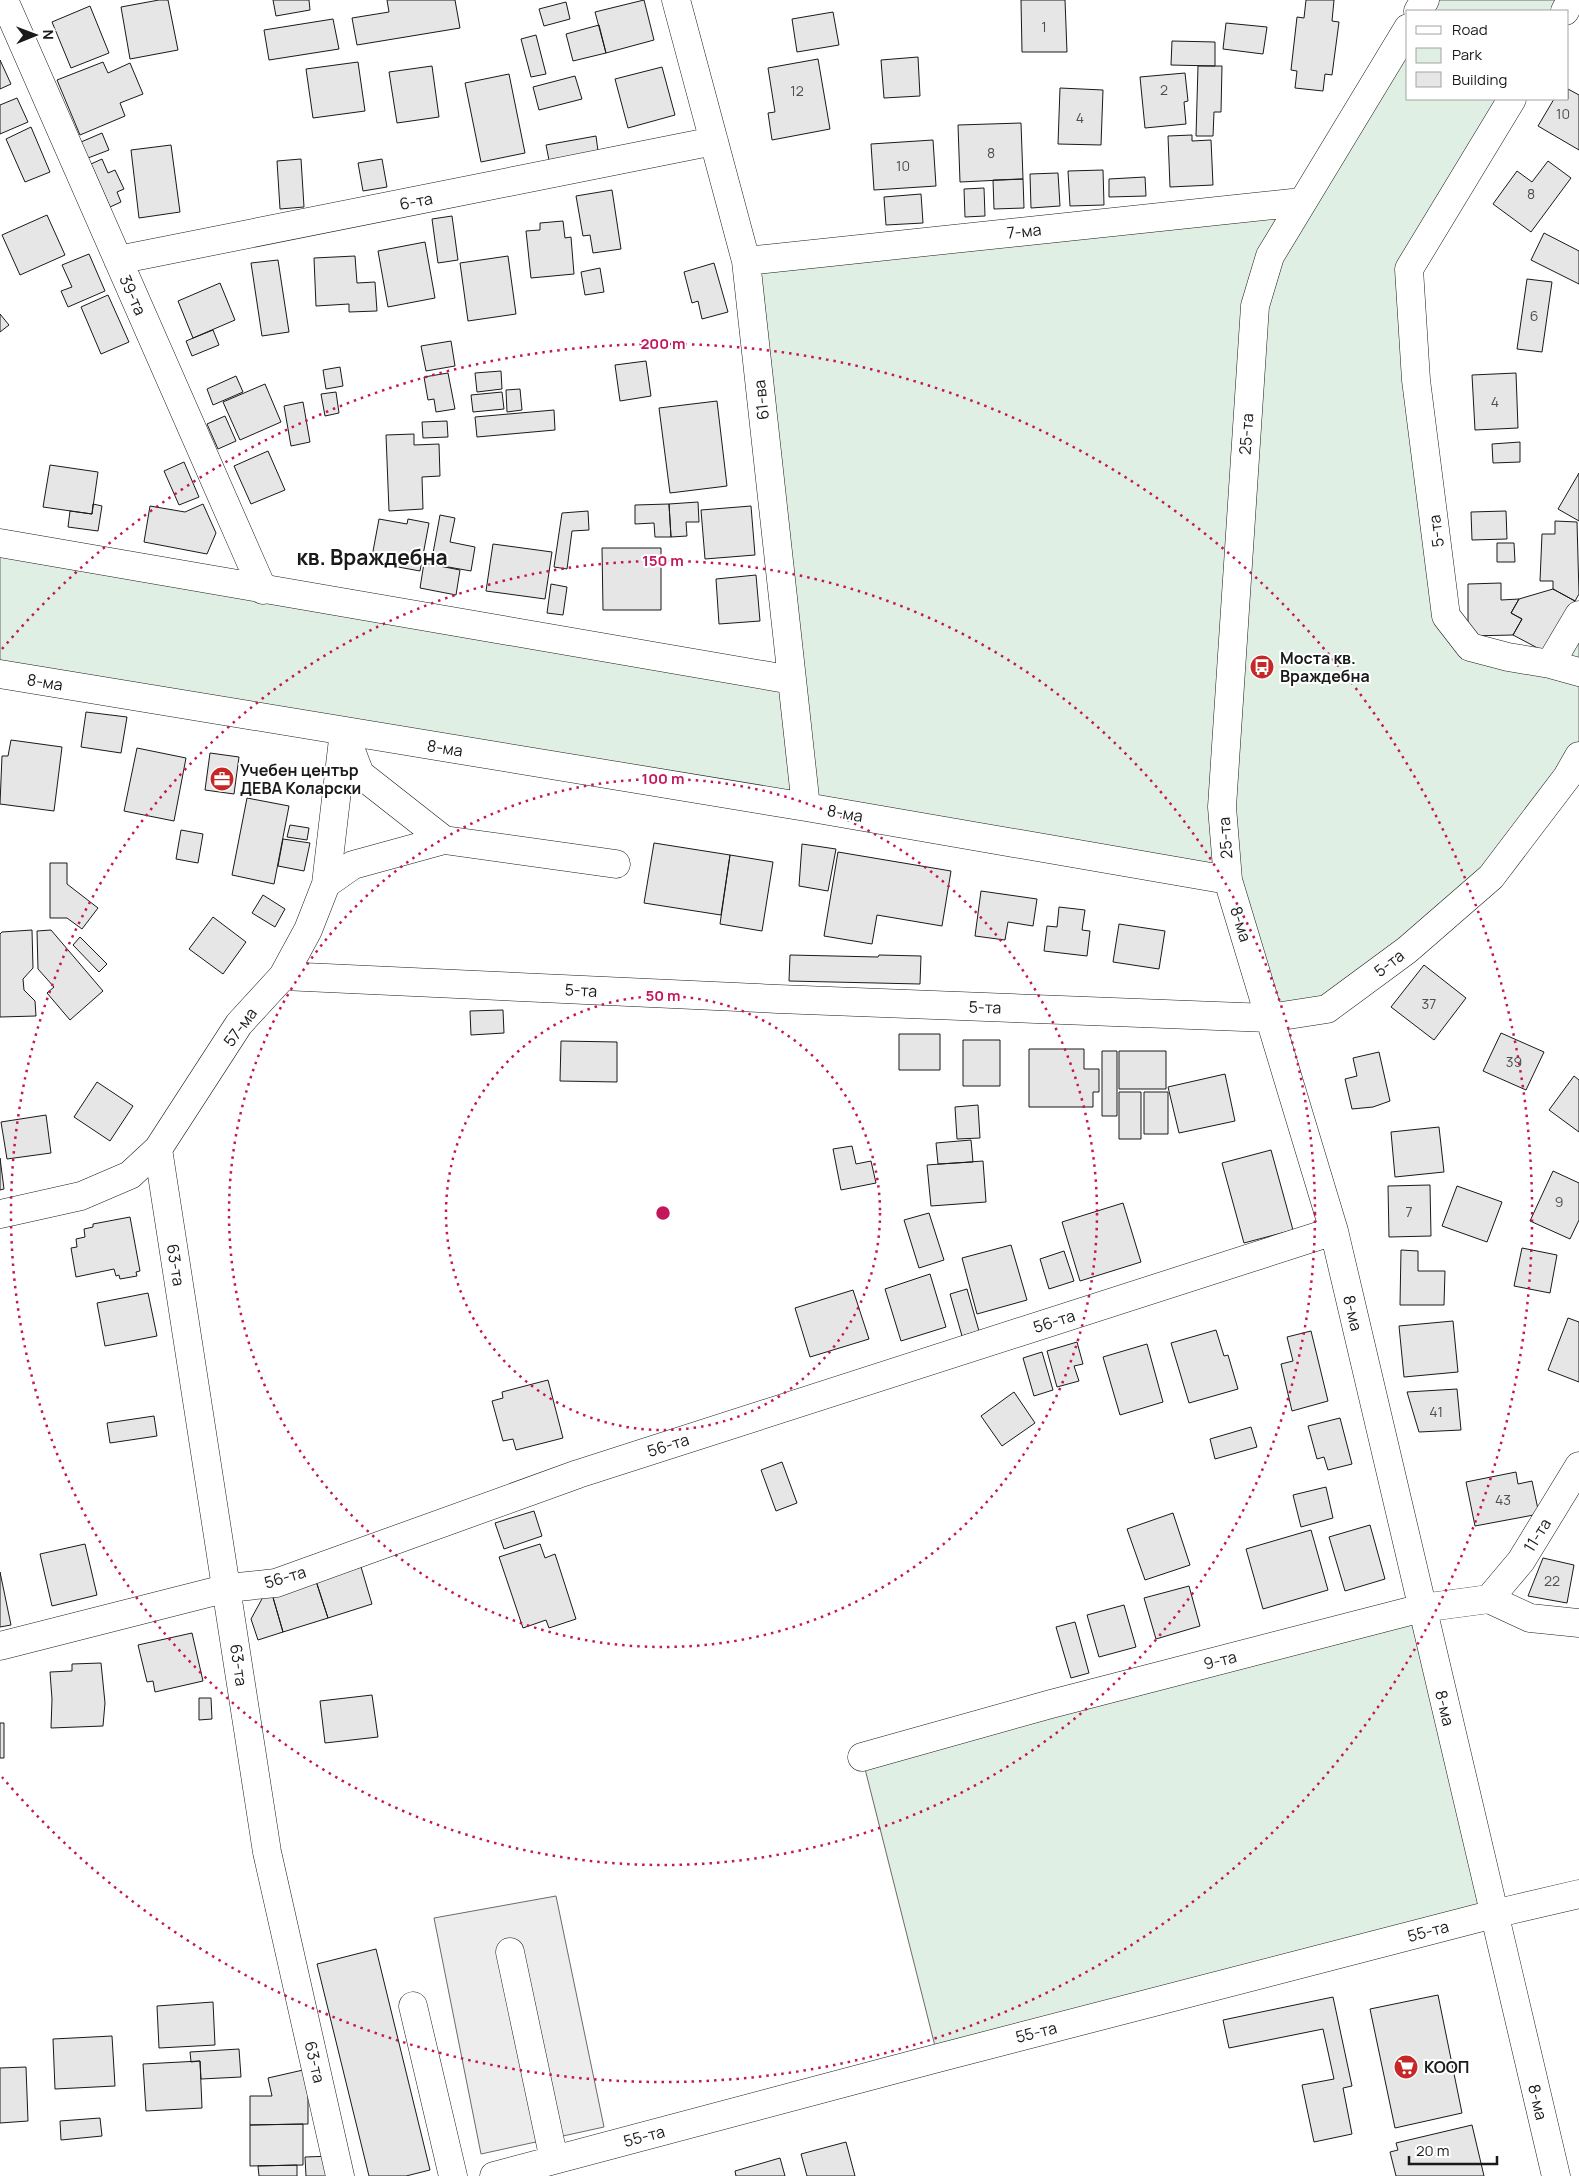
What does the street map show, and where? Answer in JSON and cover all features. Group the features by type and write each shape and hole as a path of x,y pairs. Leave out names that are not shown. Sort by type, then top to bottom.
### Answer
{"street":[{"name":"39-та","path":"4,0 263,590"},
{"name":"61-ва","path":"676,0 746,261 806,807"},
{"name":"25-та","path":"1228,880 1222,807 1255,306 1270,256 1406,31"},
{"name":"5-та","path":"1511,100 1410,269 1416,380 1446,616 1470,647 1579,672"},
{"name":"6-та","path":"118,260 714,142"},
{"name":"7-ма","path":"746,261 1302,202"},
{"path":"0,543 792,680"},
{"path":"1550,664 1579,615"},
{"name":"8-ма","path":"0,674 806,807 1228,880 1334,1231 1556,2176"},
{"path":"344,731 360,774 444,840"},
{"name":"57-ма","path":"0,1214 81,1196 130,1176 158,1149 239,1024 283,976 308,930 326,884 344,731"},
{"name":"5-та","path":"283,976 778,999 1269,1018 1327,1009 1407,950 1491,877 1575,773"},
{"path":"326,884 353,865 444,840 616,864"},
{"name":"63-та","path":"158,1149 228,1588 267,1852 340,2176"},
{"name":"56-та","path":"0,1646 228,1588 276,1583 578,1474 1334,1231"},
{"name":"11-та","path":"1489,1599 1521,1561 1579,1466"},
{"path":"1489,1599 1530,1618 1579,1623"},
{"name":"9-та","path":"862,1757 1051,1704 1422,1608 1489,1599"},
{"name":"55-та","path":"494,2176 947,2055 1494,1914 1579,1894"},
{"path":"510,1952 554,2160"},
{"path":"413,2006 453,2176"}],"green space":[{"path":"1425,0 1571,0 1566,10 1419,10"},
{"path":"1406,31 1406,100 1511,100 1409,269 1446,616 1470,647 1549,664 1579,615 1579,753 1491,877 1327,1009 1269,1018 1228,880 0,674 0,543 791,680 746,261 1302,202"},
{"path":"1422,1608 1494,1914 938,2058 862,1757"}],"shaded area":[{"path":"556,1896 604,2127 481,2154 434,1918"}],"building":[{"path":"168,0 178,50 130,59 121,7"},
{"path":"273,0 309,0 310,10 276,16"},
{"path":"387,0 455,0 460,28 357,45 352,18 389,12"},
{"path":"644,0 654,40 606,53 595,12"},
{"path":"1021,0 1065,0 1067,52 1022,52"},
{"path":"1306,0 1334,0 1332,21 1339,22 1332,75 1325,74 1323,91 1295,88 1297,71 1291,70 1297,17 1304,18"},
{"path":"566,2 570,19 544,26 539,9"},
{"path":"90,6 109,53 71,68 52,22"},
{"path":"833,12 839,45 797,52 792,19"},
{"path":"333,19 339,49 269,60 264,30"},
{"path":"1226,23 1267,27 1263,54 1223,49"},
{"path":"599,25 606,53 573,61 566,34"},
{"path":"536,35 546,74 531,77 521,39"},
{"path":"1172,41 1215,42 1215,66 1171,65"},
{"path":"918,57 920,96 884,98 881,60"},
{"path":"818,59 830,129 772,140 768,113 775,112 768,68"},
{"path":"0,60 11,84 0,89"},
{"path":"103,62 108,73 130,63 143,94 120,103 125,116 80,135 57,80"},
{"path":"358,62 365,111 313,118 306,69"},
{"path":"432,66 439,117 397,123 389,72"},
{"path":"1198,66 1222,66 1221,112 1214,112 1213,136 1196,136"},
{"path":"662,67 675,115 628,128 615,79"},
{"path":"1185,73 1188,101 1184,102 1186,124 1145,128 1140,77"},
{"path":"509,74 525,153 481,162 465,83"},
{"path":"575,76 582,99 539,110 533,87"},
{"path":"1060,88 1103,90 1101,145 1058,144"},
{"path":"1569,90 1579,95 1579,150 1538,126 1553,100 1569,100"},
{"path":"17,98 28,122 0,134 0,105"},
{"path":"1021,123 1023,179 960,182 958,125"},
{"path":"31,127 50,172 25,182 6,139"},
{"path":"102,133 109,150 88,158 81,142"},
{"path":"1192,135 1192,141 1211,140 1213,185 1170,187 1168,136"},
{"path":"596,136 598,151 549,160 546,145"},
{"path":"933,140 936,186 874,190 871,144"},
{"path":"171,145 180,212 139,218 131,150"},
{"path":"102,159 108,173 115,170 124,189 117,192 121,202 110,207 91,164"},
{"path":"301,159 304,207 280,209 277,161"},
{"path":"382,159 387,187 363,191 358,163"},
{"path":"1548,161 1571,178 1531,232 1493,204 1517,171 1532,182"},
{"path":"1103,170 1104,205 1070,206 1068,171"},
{"path":"1058,173 1060,206 1031,208 1030,174"},
{"path":"1145,177 1146,196 1109,197 1109,179"},
{"path":"1023,179 1024,208 994,209 993,180"},
{"path":"984,188 985,216 965,217 964,189"},
{"path":"612,190 621,249 593,253 590,235 583,236 576,196"},
{"path":"921,194 923,223 886,225 884,197"},
{"path":"47,215 65,255 20,275 2,235"},
{"path":"452,216 458,260 438,263 432,219"},
{"path":"563,221 565,238 571,237 574,274 531,278 526,231 540,230 540,223"},
{"path":"1544,233 1579,251 1579,284 1531,260"},
{"path":"425,242 435,298 388,307 378,251"},
{"path":"89,254 105,291 68,307 61,291 72,287 62,265"},
{"path":"355,256 357,283 375,282 377,311 349,312 349,304 316,306 314,258"},
{"path":"508,256 516,314 468,321 460,263"},
{"path":"278,260 289,332 262,336 251,263"},
{"path":"714,263 728,312 702,319 698,301 692,303 684,272"},
{"path":"600,268 604,292 585,295 581,272"},
{"path":"1527,279 1552,282 1542,352 1517,349"},
{"path":"220,283 235,320 193,338 178,301"},
{"path":"108,295 129,342 101,354 81,307"},
{"path":"0,314 9,325 0,332"},
{"path":"213,330 219,345 192,356 186,341"},
{"path":"451,341 455,366 426,371 421,346"},
{"path":"646,361 651,396 620,401 615,365"},
{"path":"340,367 343,386 326,389 323,370"},
{"path":"501,371 502,389 477,392 475,373"},
{"path":"448,373 455,409 436,412 434,399 428,400 424,377"},
{"path":"1516,373 1518,428 1475,430 1472,375"},
{"path":"236,376 243,392 213,405 207,389"},
{"path":"265,384 281,422 240,440 223,402"},
{"path":"520,389 522,410 507,412 506,390"},
{"path":"336,392 339,413 325,416 321,394"},
{"path":"502,392 504,409 473,412 471,395"},
{"path":"717,401 727,486 670,493 659,408"},
{"path":"303,402 310,442 291,446 284,406"},
{"path":"554,410 555,430 477,437 475,417"},
{"path":"225,416 236,441 218,449 207,424"},
{"path":"447,421 448,437 423,438 422,422"},
{"path":"414,434 414,445 439,444 440,476 422,477 423,509 389,511 386,435"},
{"path":"1520,442 1520,462 1493,463 1492,444"},
{"path":"268,451 285,490 251,504 234,466"},
{"path":"184,462 199,497 179,505 164,471"},
{"path":"50,465 98,472 92,514 43,507"},
{"path":"1579,473 1579,521 1558,509"},
{"path":"698,502 699,522 686,522 687,536 671,537 669,504"},
{"path":"93,504 102,506 98,531 68,527 70,511 92,514"},
{"path":"203,504 216,533 207,554 144,542 150,506 185,512"},
{"path":"669,504 671,537 655,537 654,523 635,524 635,505"},
{"path":"751,506 755,555 705,559 701,510"},
{"path":"588,511 589,530 572,531 567,569 554,567 562,513"},
{"path":"1506,511 1507,539 1472,540 1471,512"},
{"path":"440,515 455,518 450,542 475,547 471,571 431,564"},
{"path":"379,519 407,524 408,519 429,523 420,571 371,562"},
{"path":"1555,521 1577,522 1579,594 1575,601 1553,589 1553,581 1540,581 1542,534 1555,534"},
{"path":"1497,543 1514,543 1515,562 1497,562"},
{"path":"493,544 552,552 545,599 486,591"},
{"path":"602,548 661,548 661,610 603,610"},
{"path":"424,563 460,570 456,595 420,588"},
{"path":"756,575 760,621 719,624 716,579"},
{"path":"1501,583 1501,600 1519,599 1511,613 1522,619 1513,635 1468,636 1468,584"},
{"path":"551,584 567,587 563,615 547,613"},
{"path":"1553,589 1575,601 1547,653 1513,635 1522,619 1511,613 1519,599"},
{"path":"86,712 127,717 121,753 81,747"},
{"path":"11,740 62,747 54,811 0,804 2,756 8,756"},
{"path":"137,748 186,758 174,821 124,811"},
{"path":"210,753 239,757 234,794 205,790"},
{"path":"247,798 289,806 274,884 232,875"},
{"path":"290,825 309,828 307,840 287,837"},
{"path":"181,830 203,834 198,863 176,859"},
{"path":"283,839 310,843 304,871 278,866"},
{"path":"654,843 730,855 721,915 644,903"},
{"path":"802,844 836,849 828,891 799,886"},
{"path":"838,852 951,871 942,926 877,915 872,944 824,936"},
{"path":"730,855 773,862 762,931 720,924"},
{"path":"50,863 67,863 67,884 98,908 82,929 67,918 50,918"},
{"path":"981,891 1037,899 1033,926 1008,922 1005,940 975,936"},
{"path":"263,895 285,909 275,927 252,913"},
{"path":"1059,907 1085,910 1082,930 1090,931 1087,956 1044,951 1047,926 1057,927"},
{"path":"213,917 246,942 223,974 189,949"},
{"path":"1119,924 1165,931 1159,969 1113,962"},
{"path":"32,930 33,968 23,979 24,990 35,1001 36,1016 0,1017 0,934 2,932"},
{"path":"51,930 103,991 70,1020 47,993 54,987 38,969 37,931"},
{"path":"80,937 107,964 99,972 73,945"},
{"path":"790,955 921,956 920,984 789,981"},
{"path":"1424,965 1466,998 1434,1040 1391,1007"},
{"path":"503,1010 504,1033 471,1035 470,1011"},
{"path":"1501,1033 1544,1052 1526,1090 1483,1071"},
{"path":"899,1034 940,1034 940,1070 899,1070"},
{"path":"963,1040 1000,1040 1000,1086 963,1086"},
{"path":"561,1041 617,1042 617,1082 560,1081"},
{"path":"1029,1049 1084,1049 1084,1069 1099,1069 1099,1092 1093,1092 1093,1107 1029,1107"},
{"path":"1102,1051 1117,1051 1117,1116 1102,1116"},
{"path":"1119,1051 1166,1051 1166,1089 1119,1089"},
{"path":"1379,1052 1390,1101 1373,1107 1352,1109 1345,1079 1357,1076 1353,1058"},
{"path":"1225,1074 1235,1121 1179,1133 1168,1087"},
{"path":"1574,1076 1579,1080 1579,1132 1549,1110"},
{"path":"97,1082 133,1106 110,1141 74,1117"},
{"path":"1119,1092 1141,1092 1141,1139 1119,1139"},
{"path":"1144,1092 1168,1092 1168,1134 1144,1134"},
{"path":"978,1105 980,1138 957,1139 955,1107"},
{"path":"46,1115 51,1153 7,1159 1,1122"},
{"path":"1439,1127 1444,1172 1395,1177 1391,1132"},
{"path":"971,1140 973,1162 938,1164 936,1143"},
{"path":"852,1146 856,1164 871,1161 876,1183 841,1190 833,1149"},
{"path":"1271,1150 1293,1230 1244,1243 1222,1163"},
{"path":"0,1158 4,1189 0,1190"},
{"path":"983,1161 986,1202 931,1206 927,1165"},
{"path":"1553,1171 1579,1183 1579,1220 1570,1239 1530,1221"},
{"path":"1430,1185 1431,1236 1389,1237 1388,1186"},
{"path":"1457,1186 1502,1202 1487,1242 1442,1226"},
{"path":"1123,1203 1141,1262 1080,1281 1062,1222"},
{"path":"929,1213 944,1260 919,1268 904,1220"},
{"path":"130,1217 140,1271 136,1272 137,1276 120,1279 119,1275 116,1276 114,1269 76,1277 71,1248 77,1247 76,1239 85,1237 84,1229 93,1227 93,1224"},
{"path":"1011,1245 1027,1300 977,1314 962,1258"},
{"path":"1522,1248 1557,1255 1550,1293 1514,1286"},
{"path":"1401,1250 1418,1251 1418,1271 1445,1271 1444,1305 1400,1305"},
{"path":"1064,1251 1074,1281 1049,1289 1040,1259"},
{"path":"930,1274 946,1327 901,1341 885,1289"},
{"path":"967,1289 979,1331 962,1336 950,1294"},
{"path":"853,1290 869,1339 810,1357 795,1308"},
{"path":"148,1293 157,1336 105,1346 97,1303"},
{"path":"1568,1318 1579,1322 1579,1382 1548,1370"},
{"path":"1453,1321 1458,1372 1404,1377 1399,1326"},
{"path":"1216,1330 1224,1356 1228,1355 1238,1389 1189,1403 1171,1343"},
{"path":"1311,1331 1328,1401 1292,1411 1281,1364 1293,1361 1287,1337"},
{"path":"1077,1342 1083,1364 1074,1366 1079,1381 1057,1387 1047,1351"},
{"path":"1147,1344 1163,1402 1120,1415 1103,1357"},
{"path":"1042,1352 1053,1390 1034,1396 1023,1358"},
{"path":"548,1380 563,1438 516,1450 513,1439 503,1441 492,1401 503,1398 502,1392"},
{"path":"1457,1389 1461,1430 1419,1432 1407,1392"},
{"path":"1014,1392 1035,1423 1002,1446 981,1416"},
{"path":"154,1416 157,1436 110,1443 107,1423"},
{"path":"1340,1418 1352,1464 1328,1470 1324,1457 1317,1459 1308,1426"},
{"path":"1251,1427 1257,1447 1215,1459 1210,1439"},
{"path":"782,1462 797,1503 776,1511 761,1470"},
{"path":"1516,1472 1518,1484 1532,1481 1539,1514 1475,1526 1466,1482"},
{"path":"1326,1487 1333,1518 1301,1527 1293,1495"},
{"path":"534,1511 542,1536 504,1549 495,1523"},
{"path":"1173,1513 1190,1565 1145,1580 1127,1529"},
{"path":"1370,1525 1385,1579 1345,1591 1329,1537"},
{"path":"1311,1530 1328,1590 1263,1609 1246,1549"},
{"path":"85,1544 97,1595 52,1606 40,1554"},
{"path":"540,1544 545,1558 555,1554 576,1619 549,1628 546,1620 523,1628 499,1557"},
{"path":"1543,1558 1574,1565 1567,1603 1528,1596"},
{"path":"361,1567 372,1604 328,1618 316,1581"},
{"path":"0,1572 11,1625 0,1627"},
{"path":"316,1581 328,1618 283,1632 272,1594"},
{"path":"1189,1586 1200,1626 1156,1639 1144,1598"},
{"path":"272,1594 283,1632 258,1640 251,1619 263,1597"},
{"path":"1124,1605 1136,1647 1099,1657 1087,1615"},
{"path":"1075,1622 1089,1673 1071,1678 1056,1627"},
{"path":"192,1633 203,1681 155,1692 153,1681 147,1682 138,1645"},
{"path":"101,1663 105,1703 103,1726 51,1728 52,1699 50,1672 72,1671 72,1664"},
{"path":"372,1695 378,1737 325,1743 320,1701"},
{"path":"199,1698 211,1698 212,1719 199,1720"},
{"path":"0,1723 4,1723 4,1758 0,1758"},
{"path":"376,1949 430,2170 406,2176 369,2176 317,1964"},
{"path":"1438,1995 1462,2113 1395,2128 1370,2009"},
{"path":"1333,1997 1352,2086 1343,2088 1352,2134 1314,2142 1302,2085 1334,2079 1323,2029 1229,2048 1223,2020"},
{"path":"213,2002 215,2045 159,2048 157,2006"},
{"path":"112,2036 115,2086 55,2089 53,2039"},
{"path":"239,2049 241,2077 201,2079 200,2061 191,2062 190,2052"},
{"path":"200,2061 202,2108 146,2111 143,2064"},
{"path":"26,2067 28,2121 0,2123 0,2068"},
{"path":"303,2070 308,2096 308,2124 250,2125 250,2096 272,2096 268,2078"},
{"path":"100,2118 102,2136 61,2140 60,2121"},
{"path":"303,2124 303,2165 250,2166 250,2125"},
{"path":"1472,2125 1484,2176 1396,2176 1390,2152 1398,2150 1396,2143"},
{"path":"846,2142 855,2176 807,2176 801,2154"},
{"path":"333,2156 333,2176 306,2176 305,2157"},
{"path":"780,2158 785,2176 736,2176 735,2171"},
{"path":"297,2165 297,2176 259,2176 258,2166"}],"place":[{"name":"Моста кв. Враждебна","path":"1262,667"},
{"name":"Учебен център ДЕВА Коларски","path":"222,779"},
{"name":"КООП","path":"1406,2067"}],"district":[{"name":"кв. Враждебна","path":"372,557"}]}
